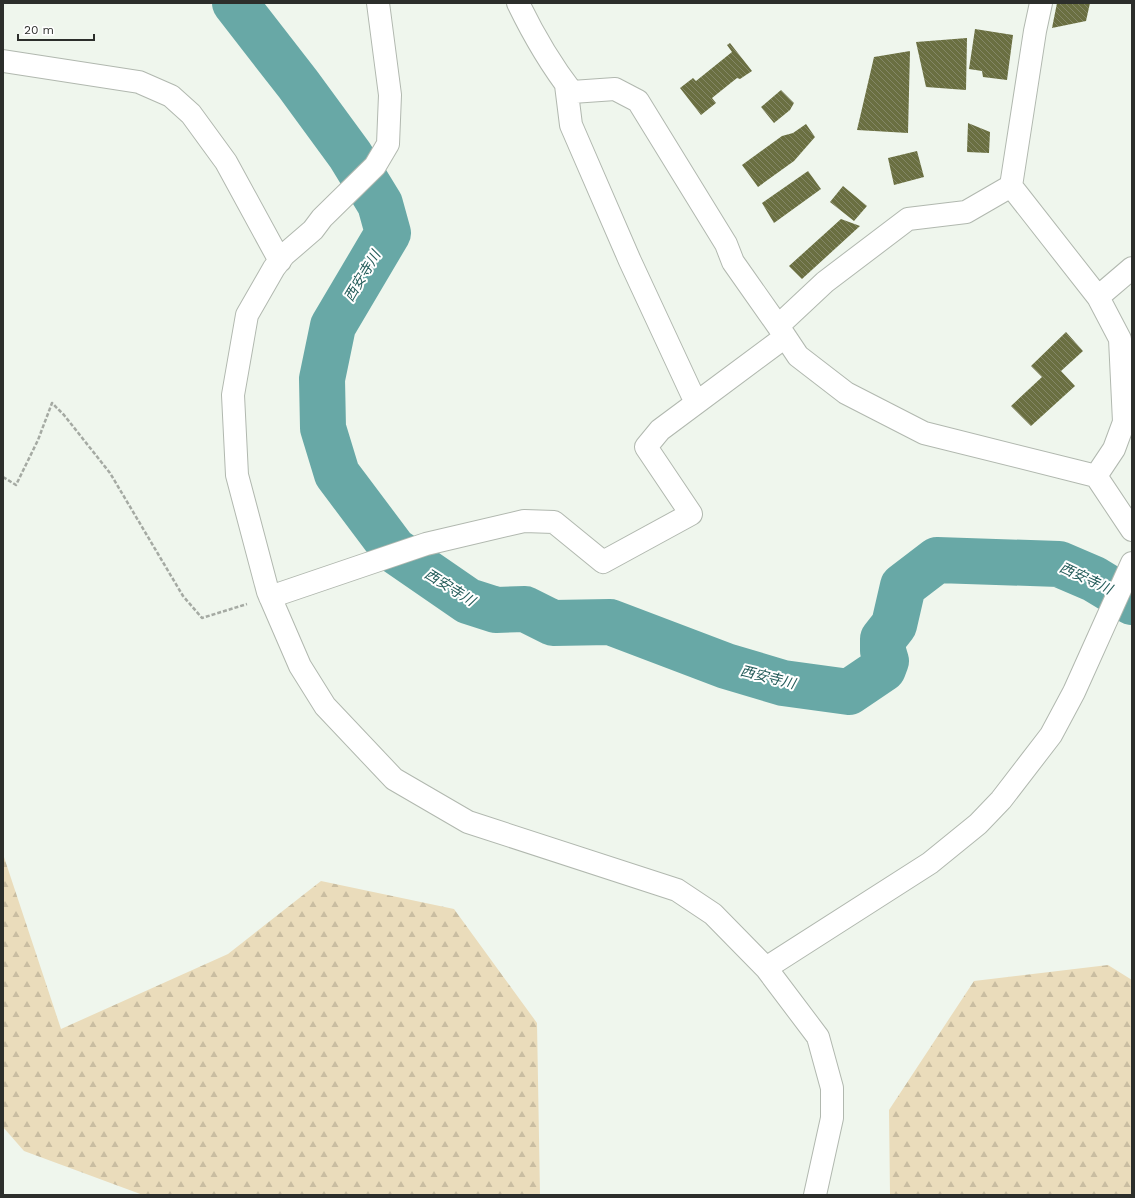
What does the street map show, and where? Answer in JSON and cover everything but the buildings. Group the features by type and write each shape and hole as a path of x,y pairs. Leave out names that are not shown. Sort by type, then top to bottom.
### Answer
{"street":[{"path":"378,3 390,95 388,144 375,166 322,218 313,230 284,255 274,268 247,315 233,395 237,475 270,597 300,666 325,706 394,779 468,822 677,890 713,914 766,968 818,1037 832,1088 832,1118 815,1195"},
{"path":"518,3 566,85 572,92 615,89 638,101 726,244 733,262 798,356 846,393 924,433 1096,476 1132,530"},
{"path":"1041,3 1033,39 1010,186 1098,297 1120,339 1124,422 1114,449 1096,476"},
{"path":"3,60 139,82 171,96 191,114 226,162 280,261"},
{"path":"566,85 571,125 630,261 696,403"},
{"path":"270,597 426,544 524,521 554,522 602,562 691,514 646,447 660,430 696,403 782,331 825,282 908,219 966,212 1010,186"},
{"path":"1098,297 1132,268"},
{"path":"766,968 930,863 978,824 1002,800 1051,735 1074,692 1132,563"}],"path":[{"path":"3,477 16,485 38,440 52,403 64,415 110,473 183,596 202,618 270,597"}],"green space":[{"path":"3,854 61,1029 228,954 321,881 454,909 537,1023 540,1195 143,1195 24,1151 3,1127"},
{"path":"1108,965 1132,980 1132,1195 890,1195 889,1110 974,981"}],"waterway":[{"name":"西安寺川","path":"235,3 298,84 350,155 380,204 388,233 333,326 322,379 323,428 337,474 394,550 468,601 496,610 525,609 553,623 610,622 726,666 783,683 849,692 883,669 886,661 883,651 883,639 894,625 903,586 937,560 1059,564 1094,579 1132,602"}]}
